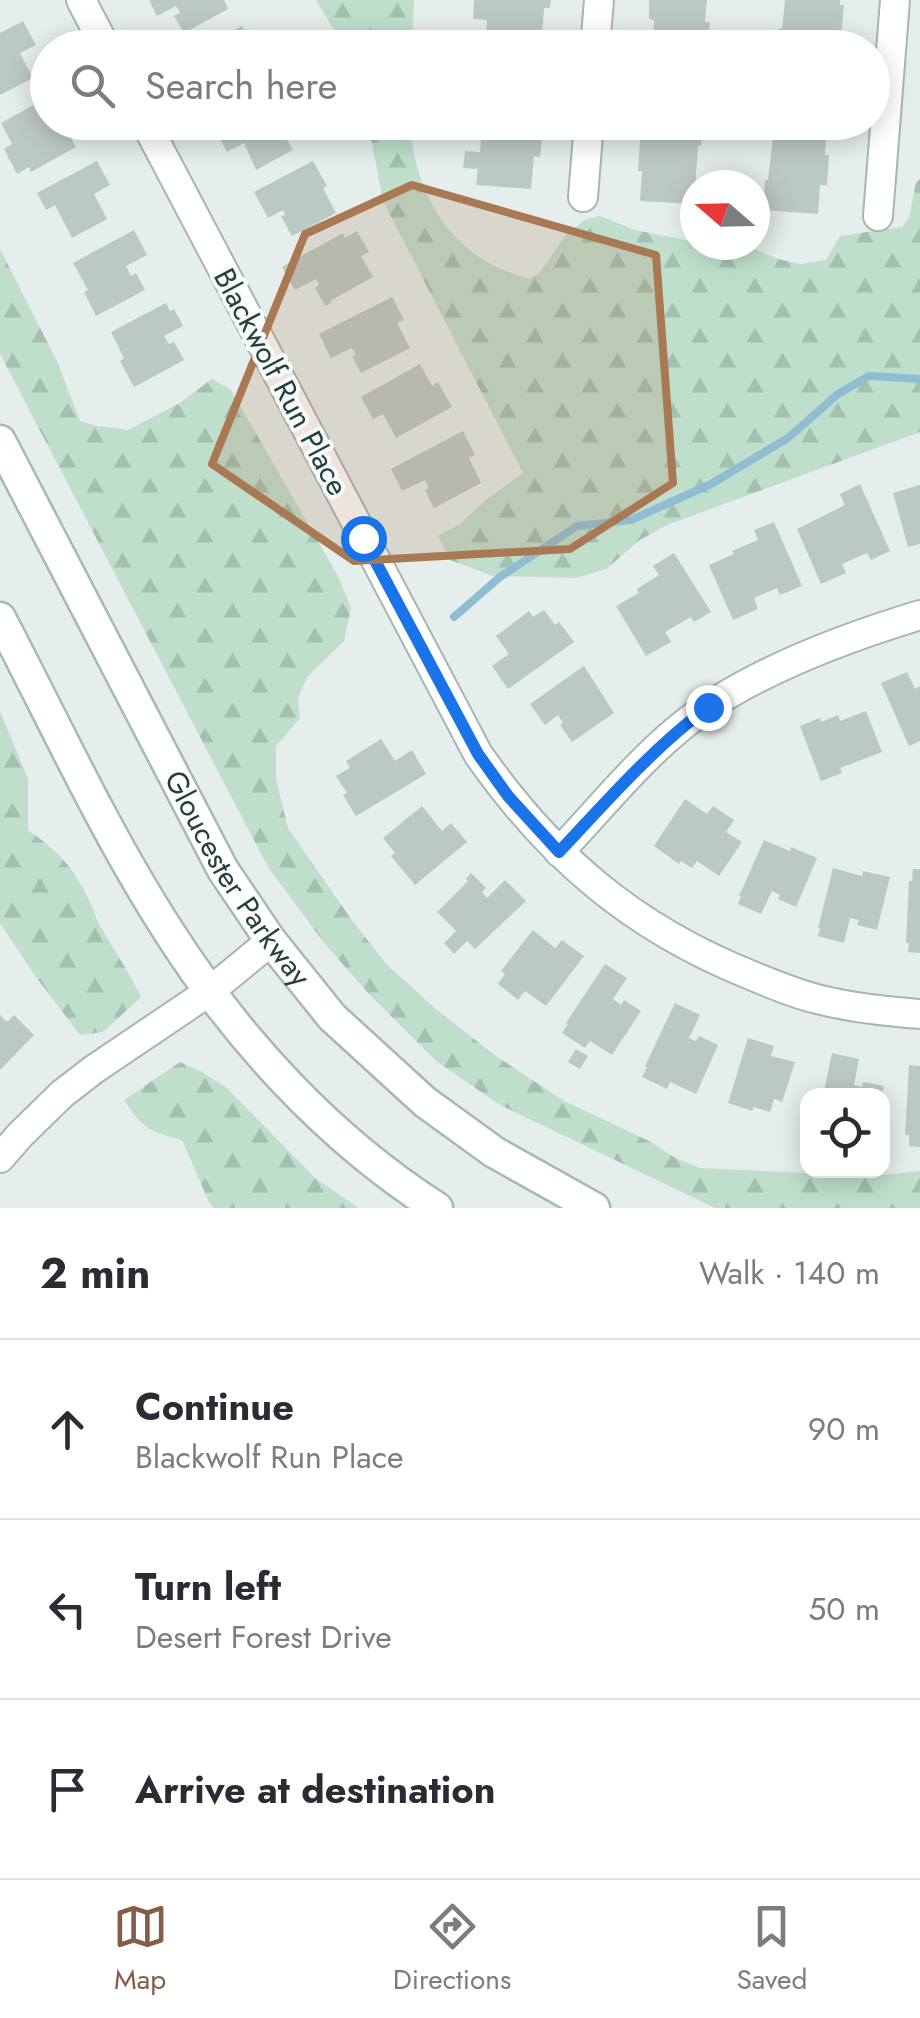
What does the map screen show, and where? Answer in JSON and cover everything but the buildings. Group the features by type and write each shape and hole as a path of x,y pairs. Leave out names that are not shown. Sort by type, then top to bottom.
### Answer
{"main road":[{"name":"Gloucester Parkway","path":"0,441 223,870 271,941 332,1017 425,1102 494,1152 594,1208"},
{"path":"0,618 126,861 210,991 261,1054 330,1125 408,1190 437,1208"}],"street":[{"path":"81,0 97,30"},
{"path":"597,30 599,0"},
{"path":"890,64 895,0"},
{"name":"Blackwolf Run Place","path":"154,140 478,754 508,796 586,878 632,914 676,941 721,964 820,1000 920,1014"},
{"path":"583,198 588,140"},
{"path":"878,216 884,140"},
{"path":"559,852 642,763 708,707 789,664 920,615"},
{"path":"0,1158 62,1094 210,991 271,941"}],"highlighted area":[{"path":"412,185 656,255 673,483 570,549 354,561 212,464 305,234"}],"green space":[{"path":"316,0 414,0 413,30 334,30"},
{"path":"371,140 412,140 427,195 448,228 492,265 530,279 540,272 565,236 585,220 600,216 635,230 680,239 680,260 770,260 770,256 801,264 826,260 840,236 902,227 909,218 916,182 920,179 920,432 667,525 640,540 606,569 576,578 493,576 450,560 438,536 460,524 523,473 383,201"},
{"path":"0,249 57,361 80,421 128,430 178,404 212,379 231,390 338,576 351,608 344,641 308,676 298,697 300,718 276,746 276,779 288,828 387,965 496,1056 564,1101 649,1141 677,1159 700,1168 800,1173 800,1178 890,1178 890,1174 920,1171 920,1208 715,1208 500,1105 436,1061 325,944 268,867 0,354"},
{"path":"0,711 28,779 28,830 71,869 141,997 103,1032 80,1035 0,923"},
{"path":"180,1062 227,1088 315,1178 359,1208 214,1208 182,1140 148,1128 124,1100"}],"waterway":[{"path":"454,617 500,577 577,526 631,520 711,484 788,438 838,394 869,376 920,379"}],"route":[{"path":"363,538 478,754 508,796 559,852 642,763 708,707"}]}
